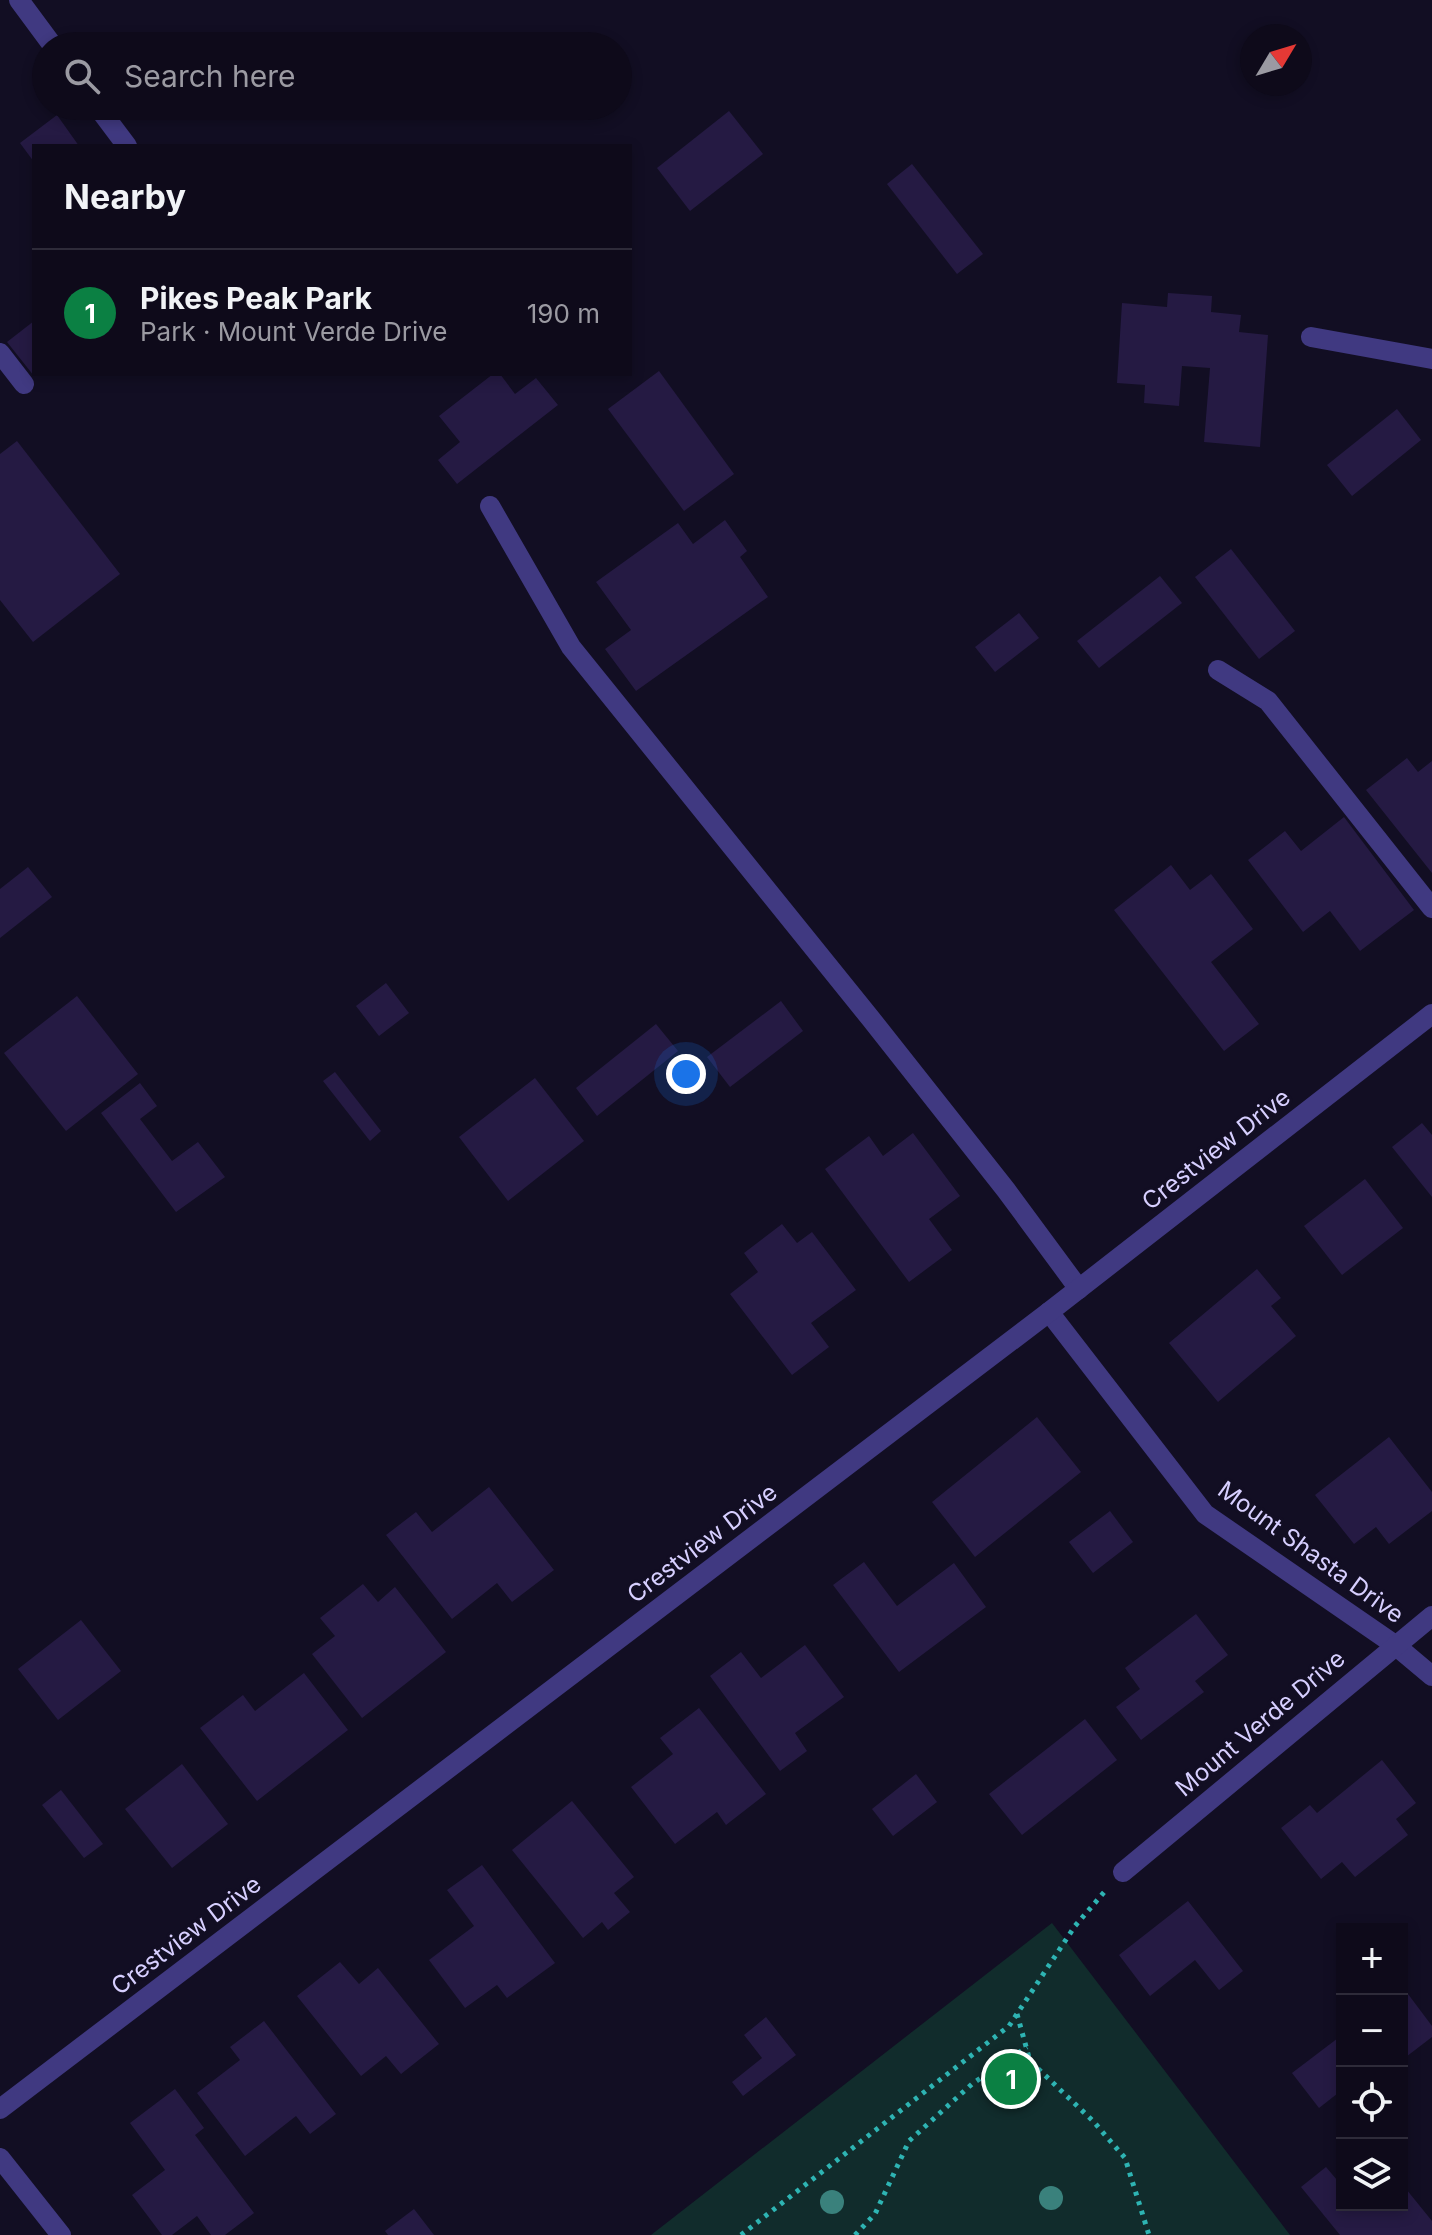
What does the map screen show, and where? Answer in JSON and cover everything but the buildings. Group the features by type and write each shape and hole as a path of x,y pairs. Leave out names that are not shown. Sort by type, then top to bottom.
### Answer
{"street":[{"path":"19,0 43,32"},
{"path":"108,120 126,144"},
{"path":"1311,337 1432,359"},
{"path":"0,353 24,384"},
{"path":"490,506 571,647 862,1006 1079,1289"},
{"path":"1218,670 1268,701 1432,908"},
{"name":"Crestview Drive","path":"0,2109 1049,1312 1432,1014"},
{"name":"Mount Shasta Drive","path":"1049,1312 1205,1514 1395,1645 1432,1676"},
{"name":"Mount Verde Drive","path":"1123,1872 1432,1616"},
{"path":"0,2158 61,2235"}],"path":[{"path":"741,2235 1009,2026 1075,1926 1123,1872"},
{"path":"1017,2014 1030,2061 1093,2121 1125,2158 1149,2235"},
{"path":"855,2235 875,2214 909,2141 972,2084 1027,2047"}],"green space":[{"path":"1052,1923 1290,2235 651,2235"}],"place":[{"name":"Pikes Peak Park","path":"1011,2079"}]}
